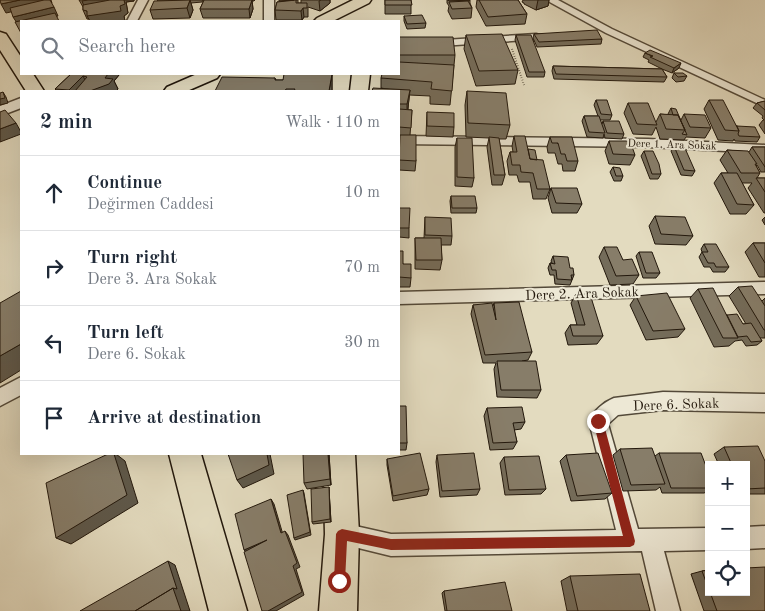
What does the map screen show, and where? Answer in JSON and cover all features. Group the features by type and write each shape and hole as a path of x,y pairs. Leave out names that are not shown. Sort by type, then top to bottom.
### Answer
{"main road":[{"path":"325,20 367,5"},
{"path":"0,37 16,54 20,67"},
{"path":"25,75 34,90"},
{"path":"175,90 209,75"},
{"path":"359,90 361,75"},
{"path":"185,455 228,611"},
{"path":"319,611 339,596 342,534 339,455"}],"street":[{"path":"132,20 142,0"},
{"path":"269,0 269,20"},
{"path":"551,0 610,31 765,104"},
{"path":"593,32 610,31"},
{"path":"400,46 547,36"},
{"path":"0,111 20,103"},
{"name":"Dere 1. Ara Sokak","path":"400,140 638,143 765,149"},
{"name":"Dere 2. Ara Sokak","path":"400,298 765,288"},
{"path":"0,398 20,385"},
{"name":"Dere 6. Sokak","path":"641,541 598,421 614,407 663,401 765,403"},
{"path":"342,534 391,544 705,539"},
{"path":"750,538 765,537"},
{"path":"641,541 668,611"}],"path":[{"path":"508,39 524,85"}],"building":[{"path":"0,0 20,0 1,4"},
{"path":"50,0 54,7 13,17 10,8"},
{"path":"110,0 124,0 125,4 120,6 121,11 87,16 87,11 83,10 83,5"},
{"path":"190,0 187,8 150,10 154,1"},
{"path":"204,0 252,0 249,9 200,9"},
{"path":"296,0 296,3 307,3 307,8 303,8 301,11 275,10 277,2"},
{"path":"385,0 411,0 412,5 385,5"},
{"path":"479,0 518,0 527,14 488,17"},
{"path":"468,1 472,8 452,9 449,2"},
{"path":"55,13 58,20 24,20"},
{"path":"422,15 426,23 407,24 404,16"},
{"path":"20,21 20,31 15,22"},
{"path":"597,30 602,39 539,42 534,34"},
{"path":"502,34 518,70 479,71 466,35"},
{"path":"516,35 531,35 545,72 529,72"},
{"path":"400,37 453,37 455,55 400,55"},
{"path":"650,50 681,63 674,68 645,53"},
{"path":"400,62 454,65 452,91 431,89 432,82 381,78 382,75 400,75"},
{"path":"553,66 662,69 667,77 556,74"},
{"path":"674,73 683,73 687,76 678,77"},
{"path":"70,75 107,75 105,78 113,79 109,84 93,90 76,90 87,77 83,76 69,90 55,89"},
{"path":"284,75 332,75 329,90 216,90 222,77 275,78 275,80 283,80"},
{"path":"373,88 410,90 407,104 400,104 400,90 372,90"},
{"path":"467,91 506,93 510,125 468,123"},
{"path":"3,92 5,98 0,99 0,93"},
{"path":"596,100 607,100 612,115 601,114"},
{"path":"709,100 723,100 739,131 725,130"},
{"path":"765,101 765,110 757,103"},
{"path":"628,103 648,103 657,125 637,124"},
{"path":"671,108 676,109 684,127 678,115 673,115"},
{"path":"400,109 412,110 411,128 400,127"},
{"path":"5,110 16,123 0,129 0,112"},
{"path":"427,112 454,113 454,127 427,126"},
{"path":"660,114 678,115 685,130 666,129"},
{"path":"684,114 705,115 711,128 690,127"},
{"path":"584,116 599,116 605,133 589,132"},
{"path":"603,121 619,121 624,134 607,133"},
{"path":"737,126 755,127 760,137 739,136"},
{"path":"400,135 416,135 416,161 400,160"},
{"path":"514,136 525,136 530,159 543,160 550,189 537,189 533,173 521,172 520,165 512,165 510,152 517,152"},
{"path":"489,137 499,138 505,175 494,175"},
{"path":"550,137 572,137 578,161 567,161 565,154 561,154 558,143 552,143"},
{"path":"457,138 472,138 474,178 457,177"},
{"path":"609,141 630,141 635,155 613,154"},
{"path":"674,146 684,146 695,171 684,170"},
{"path":"752,147 765,147 765,167"},
{"path":"528,149 535,150 537,160 530,159"},
{"path":"727,150 748,151 757,164 755,164 760,173 741,173"},
{"path":"644,151 653,151 661,174 652,174"},
{"path":"613,167 620,168 623,176 616,176"},
{"path":"721,173 737,173 754,205 737,204"},
{"path":"756,178 765,178 765,192"},
{"path":"551,188 577,188 582,204 556,203"},
{"path":"451,196 475,196 477,208 452,208"},
{"path":"400,208 410,208 409,228 400,228"},
{"path":"655,216 685,217 693,236 661,234"},
{"path":"425,217 451,218 452,236 425,235"},
{"path":"415,238 441,238 442,260 416,260"},
{"path":"753,243 765,243 765,263"},
{"path":"704,244 716,244 729,267 716,267 714,263 708,263 702,252 708,252"},
{"path":"604,247 617,247 623,260 632,259 639,275 616,276"},
{"path":"400,251 403,251 403,264 411,264 411,278 400,277"},
{"path":"639,252 652,252 660,273 646,273"},
{"path":"553,256 568,257 570,268 573,268 574,275 571,275 572,280 557,279 556,270 552,270 550,263 555,264"},
{"path":"752,286 765,306 765,330 738,287"},
{"path":"713,288 738,338 723,338 698,289"},
{"path":"20,292 20,345 0,356 0,303"},
{"path":"667,293 685,329 653,331 636,296"},
{"path":"576,294 590,294 603,336 573,336 570,325 585,325"},
{"path":"519,302 532,352 485,355 473,305 492,303 496,320 494,303"},
{"path":"737,314 743,324 751,323 762,341 751,342 747,336 738,337 727,315"},
{"path":"497,361 536,361 541,390 501,390"},
{"path":"400,406 406,406 407,443 400,443"},
{"path":"522,407 525,422 513,423 517,442 493,443 487,408"},
{"path":"758,446 765,461 765,488 750,489 750,461 730,461 724,447"},
{"path":"652,448 665,484 631,485 620,449"},
{"path":"420,453 429,489 393,496 387,459"},
{"path":"474,453 480,489 442,491 437,455"},
{"path":"598,453 612,493 577,496 566,455"},
{"path":"659,453 701,453 705,464 705,488 671,488"},
{"path":"106,455 114,455 127,495 56,538 46,483"},
{"path":"228,455 267,455 269,465 237,480"},
{"path":"303,455 328,455 330,479 304,483"},
{"path":"539,456 546,489 509,490 504,457"},
{"path":"329,487 330,519 312,522 311,489"},
{"path":"303,490 310,532 294,538 287,495"},
{"path":"271,499 281,533 285,531 297,563 293,566 302,592 268,611 262,611 244,552 267,540 244,550 235,514"},
{"path":"168,561 177,589 173,588 135,611 80,611"},
{"path":"765,567 765,611 717,611 711,596 750,596 750,568"},
{"path":"640,574 650,611 578,611 570,576"},
{"path":"505,582 512,611 447,611 444,591"},
{"path":"173,588 181,611 135,611"}],"route":[{"path":"339,581 342,534 391,544 630,541 598,421"}]}
